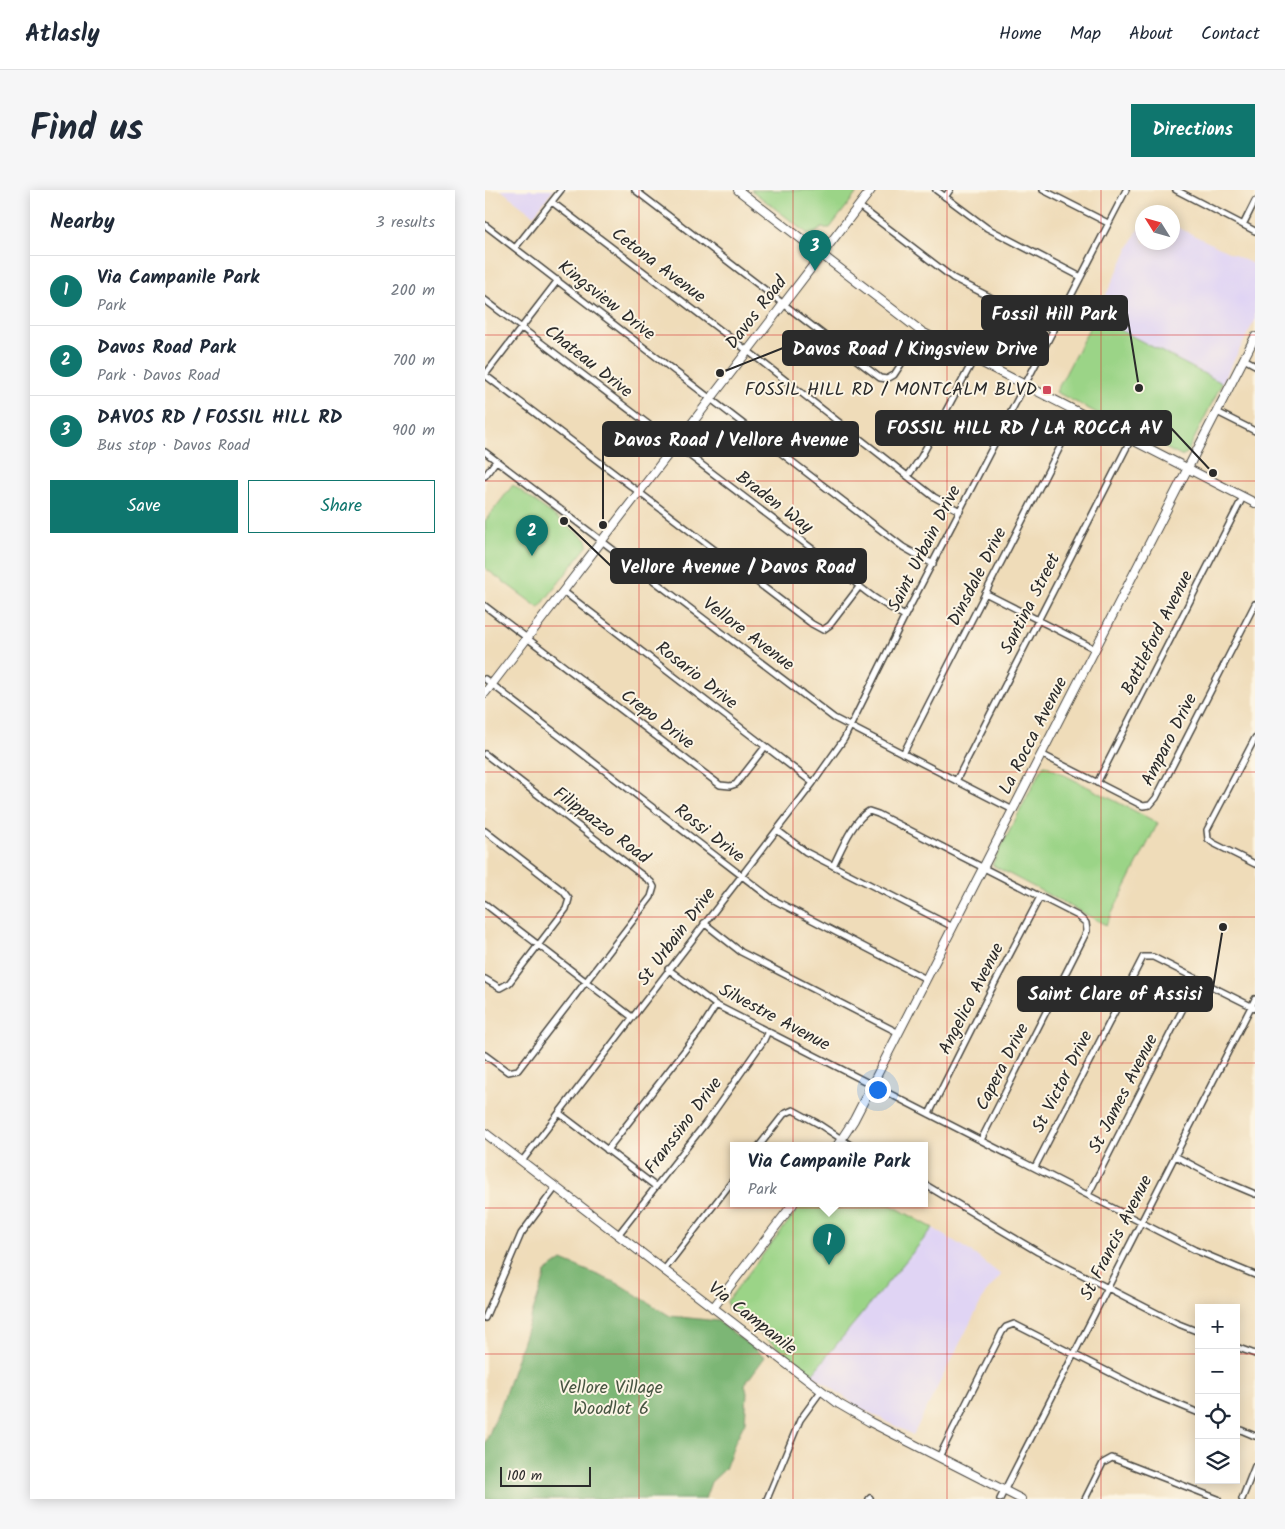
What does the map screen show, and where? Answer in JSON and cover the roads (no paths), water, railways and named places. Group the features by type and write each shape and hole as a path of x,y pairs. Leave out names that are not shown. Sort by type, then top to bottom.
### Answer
{"street":[{"path":"515,248 561,190"},
{"path":"635,190 881,378 887,379 894,375 922,332"},
{"path":"738,190 922,332 1255,503"},
{"name":"Davos Road","path":"485,692 488,682 527,638 871,190"},
{"path":"936,190 987,228 1081,277"},
{"path":"945,197 951,190"},
{"path":"1043,190 1108,223"},
{"name":"Saint Urbain Drive","path":"850,727 905,616 1026,385 1125,190"},
{"path":"1176,190 1255,231"},
{"path":"1188,196 1191,190"},
{"path":"1243,225 1255,201"},
{"name":"Cetona Avenue","path":"551,202 747,351 938,500 960,511"},
{"path":"859,206 953,278 1054,330"},
{"name":"Kingsview Drive","path":"485,225 903,547 933,564"},
{"path":"558,280 485,375 812,624 823,630 830,625 859,587"},
{"name":"Chateau Drive","path":"485,300 675,445"},
{"name":"La Rocca Avenue","path":"841,1142 899,1033 1255,337"},
{"path":"908,476 921,457 974,359"},
{"path":"1244,359 1255,364"},
{"name":"Dinsdale Drive","path":"903,754 1078,412"},
{"path":"1217,412 1255,431"},
{"name":"Santina Street","path":"956,782 1131,439"},
{"name":"Braden Way","path":"675,445 848,576 859,587 881,603 905,616"},
{"name":"Vellore Avenue","path":"485,452 834,718 1013,810"},
{"path":"485,476 496,461"},
{"name":"Battleford Avenue","path":"1097,783 1243,497"},
{"name":"Rosario Drive","path":"563,591 813,782"},
{"path":"985,593 1095,649"},
{"name":"Amparo Drive","path":"1041,754 1143,806 1150,805 1156,798 1255,604"},
{"name":"Crepo Drive","path":"485,606 720,785 731,786 736,784 765,747"},
{"name":"Rossi Drive","path":"488,682 779,903 926,979"},
{"name":"St Urbain Drive","path":"522,1161 836,752 850,727"},
{"path":"1255,738 1207,830 1208,839 1213,843 1255,864"},
{"name":"Filippazzo Road","path":"485,754 651,882 653,887 651,897 586,982"},
{"name":"Capera Drive","path":"833,866 848,836 869,811 983,867 1084,920 1087,931 981,1140"},
{"path":"777,830 806,852 953,927"},
{"path":"485,831 568,896 569,904 504,987 495,986 485,979"},
{"name":"Angelico Avenue","path":"929,1114 1040,897"},
{"path":"485,904 633,1018"},
{"path":"704,923 736,949 899,1033"},
{"name":"St Victor Drive","path":"1035,1167 1143,957 1153,956 1253,1008"},
{"name":"Silvestre Avenue","path":"668,969 716,1005 1210,1257 1255,1275"},
{"name":"St James Avenue","path":"1088,1195 1198,979"},
{"path":"485,1055 508,1072 518,1070 586,982"},
{"name":"St Francis Avenue","path":"1000,1499 1175,1156 1253,1008 1255,999"},
{"path":"607,1150 699,1032 716,1005"},
{"name":"Franssino Drive","path":"618,1235 708,1120 764,1040 768,1031"},
{"path":"762,1142 784,1114 793,1110 809,1119 839,1142"},
{"path":"559,1113 655,1186"},
{"name":"Via Campanile","path":"487,1137 522,1161 821,1391 854,1414 1021,1499"},
{"path":"1175,1156 1229,1184 1255,1194"},
{"path":"664,1270 730,1184"},
{"path":"928,1186 1038,1252 1176,1323 1195,1330"},
{"path":"485,1318 521,1234 556,1187"},
{"path":"713,1308 791,1207"},
{"path":"939,1457 1006,1327 1014,1324 1150,1393 1195,1411"},
{"path":"1240,1348 1255,1354"},
{"path":"767,1499 800,1420 821,1391"},
{"path":"1240,1430 1255,1436"},
{"path":"1085,1499 1103,1463 1112,1458 1218,1499"},
{"path":"1242,1499 1255,1466"}],"place":[{"name":"DAVOS RD / FOSSIL HILL RD","path":"815,271"},
{"name":"Davos Road / Kingsview Drive","path":"720,373"},
{"name":"Fossil Hill Park","path":"1139,388"},
{"name":"FOSSIL HILL RD / MONTCALM BLVD","path":"1047,390"},
{"name":"FOSSIL HILL RD / LA ROCCA AV","path":"1213,473"},
{"name":"Vellore Avenue / Davos Road","path":"564,521"},
{"name":"Davos Road / Vellore Avenue","path":"603,525"},
{"name":"Davos Road Park","path":"532,556"},
{"name":"Saint Clare of Assisi","path":"1223,927"},
{"name":"Via Campanile Park","path":"829,1265"}],"park label":[{"name":"Vellore Village Woodlot 6","path":"611,1398"}]}
